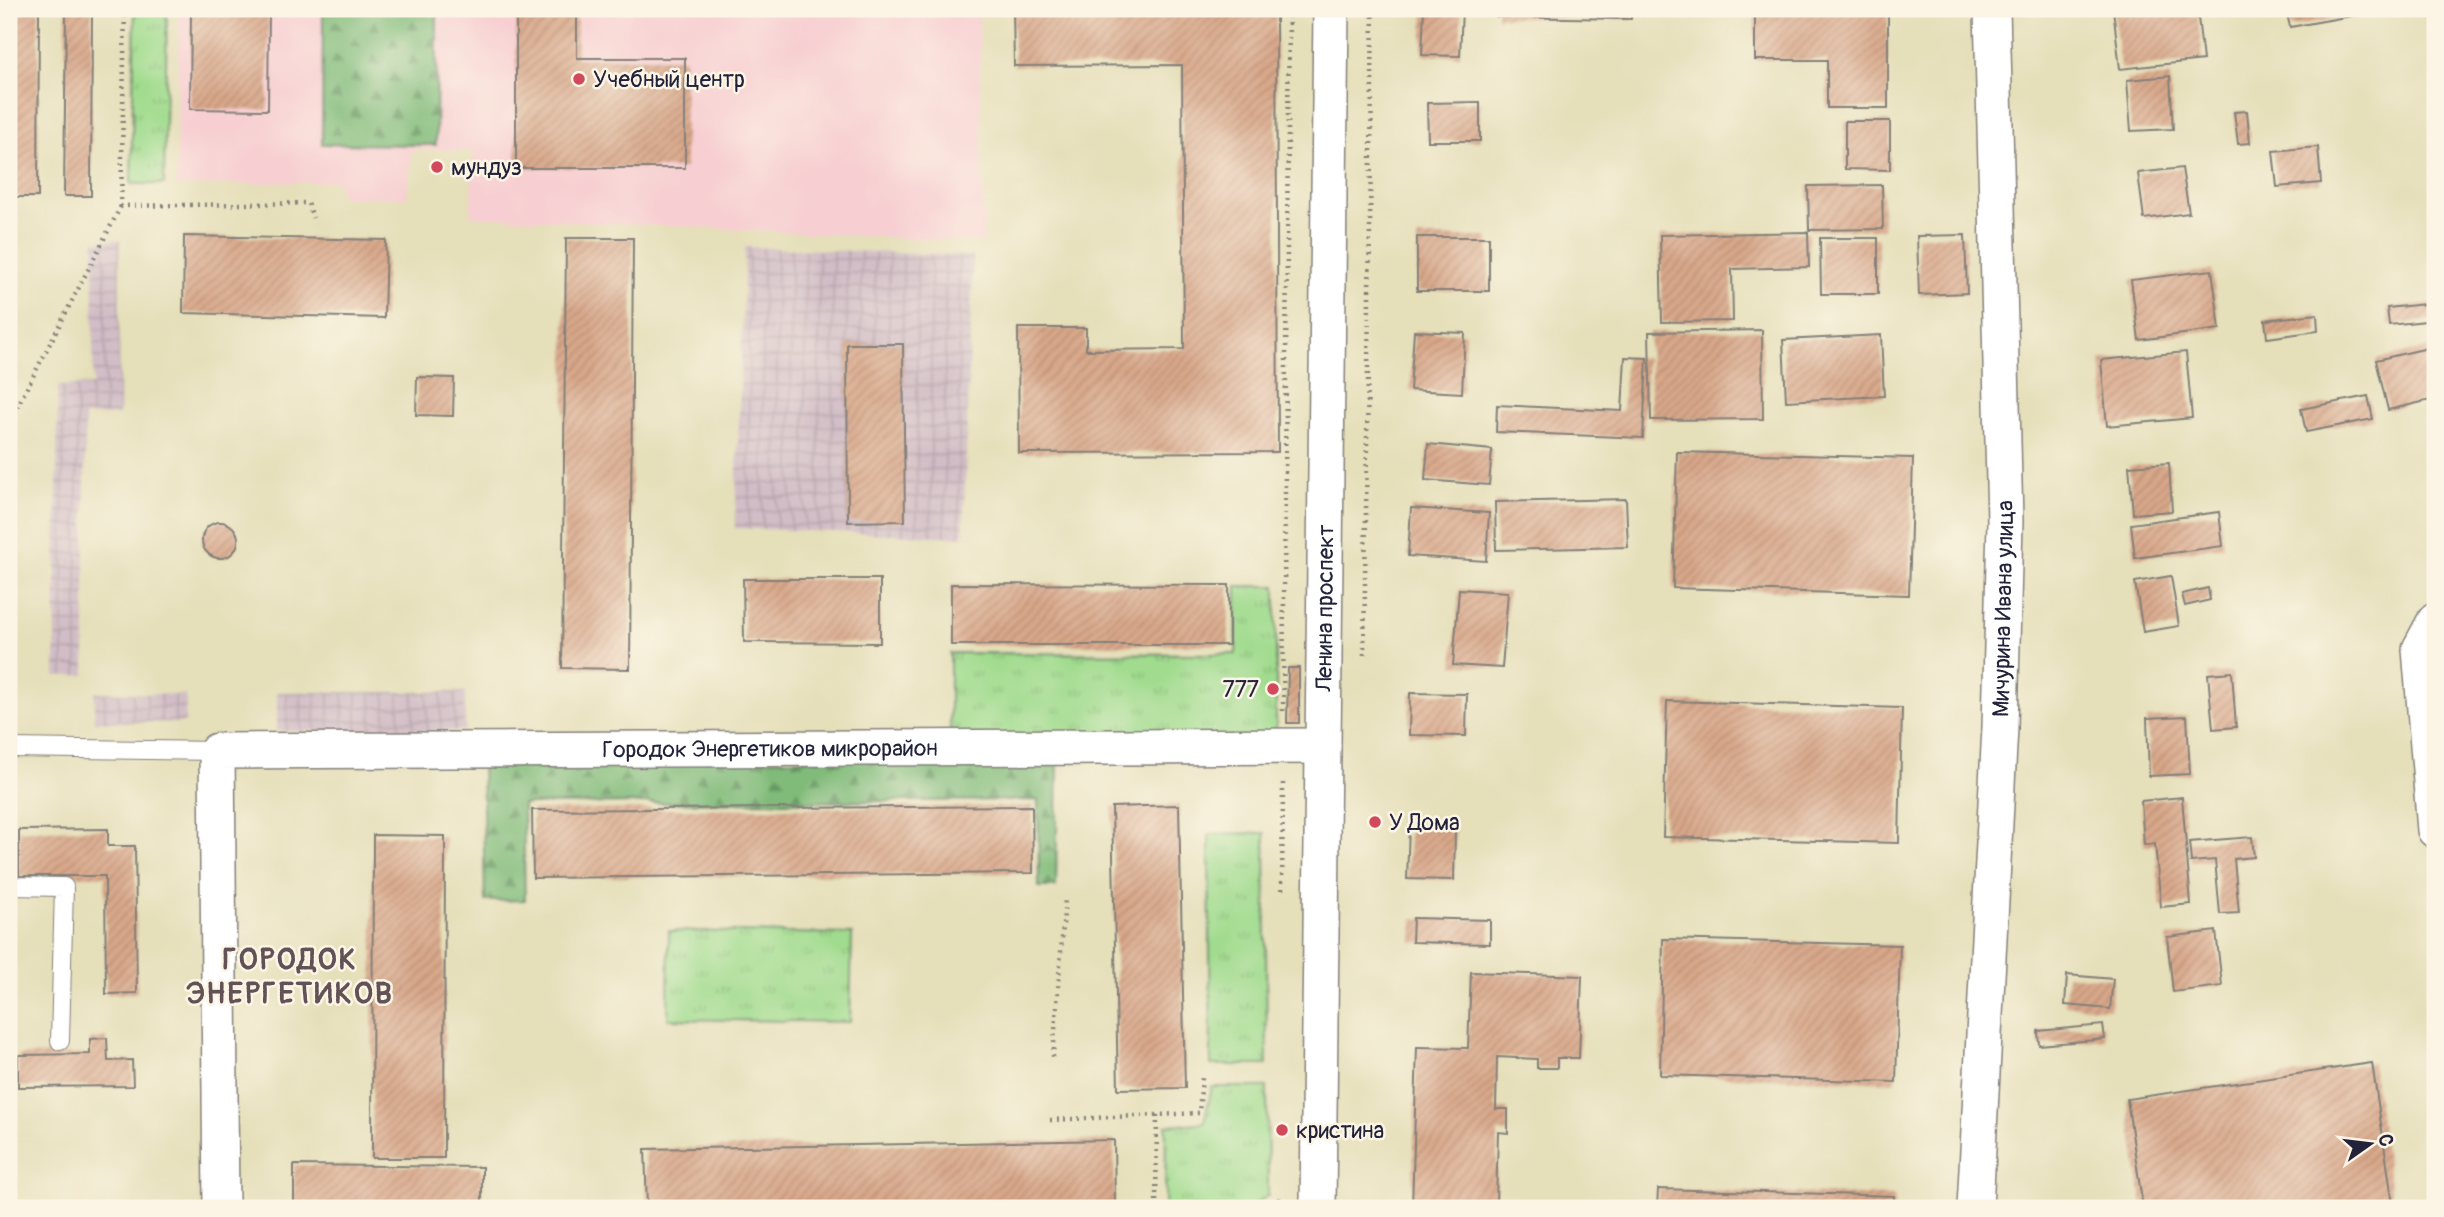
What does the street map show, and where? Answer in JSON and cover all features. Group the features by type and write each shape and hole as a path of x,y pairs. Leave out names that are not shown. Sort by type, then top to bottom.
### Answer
{"street":[{"name":"Ленина проспект","path":"1318,1208 1331,9"},
{"name":"Мичурина Ивана улица","path":"1975,1208 2000,727 2005,522 1992,9"},
{"path":"2435,621 2420,649 2435,830"},
{"name":"Городок Энергетиков микрорайон","path":"217,751 1323,746"},
{"path":"217,751 222,1208"}],"lane":[{"path":"9,747 217,751"},
{"path":"9,886 64,887 60,1041"}],"path":[{"path":"9,504 12,417 121,206 125,9"},
{"path":"1282,899 1289,9"},
{"path":"1364,664 1373,9"},
{"path":"121,206 308,203 313,218"},
{"path":"1053,1057 1065,899"},
{"path":"1050,1120 1199,1114 1202,1078"},
{"path":"1156,1208 1157,1114"},
{"path":"1268,1208 1279,1200 1279,1186"}],"shaded area":[{"name":"Учебный центр","path":"179,9 979,9 984,242 470,216 474,151 412,149 407,197 343,197 337,181 176,186"},
{"path":"120,240 119,415 85,416 85,675 55,676 58,386 93,385 94,241"},
{"path":"745,247 973,256 963,537 735,528"},
{"path":"95,692 186,695 185,723 94,721"},
{"path":"277,692 465,692 465,731 277,731"}],"green space":[{"path":"135,9 167,9 164,184 131,184"},
{"path":"323,9 437,9 436,145 322,144"},
{"path":"9,268 14,268 15,380 9,380"},
{"path":"1237,586 1276,586 1276,738 950,737 950,653 1236,654"},
{"path":"1058,758 1056,887 1039,887 1038,800 523,804 525,900 485,901 482,761"},
{"path":"1265,833 1267,1065 1211,1065 1209,834"},
{"path":"669,931 852,934 850,1022 668,1019"},
{"path":"1212,1087 1267,1087 1268,1195 1250,1208 1165,1208 1166,1125 1204,1123"}],"building":[{"path":"15,9 39,9 38,197 14,197"},
{"path":"66,9 92,9 91,196 64,196"},
{"path":"191,9 269,9 268,110 190,109"},
{"name":"Учебный центр","path":"516,9 577,9 577,58 685,58 685,168 516,168"},
{"path":"1013,9 1276,9 1278,452 1019,453 1018,328 1086,328 1086,350 1184,349 1182,65 1014,66"},
{"path":"1424,9 1462,9 1460,56 1422,55"},
{"path":"1497,9 1631,9 1631,19 1497,17"},
{"path":"1755,9 1888,9 1888,108 1827,108 1827,60 1755,60"},
{"path":"2113,9 2197,9 2203,60 2120,69"},
{"path":"2286,9 2383,9 2384,10 2290,27"},
{"path":"2170,76 2173,129 2131,131 2127,80"},
{"path":"1480,102 1480,141 1428,141 1427,103"},
{"path":"2247,111 2250,143 2238,144 2234,112"},
{"path":"1845,121 1890,121 1890,170 1845,169"},
{"path":"2318,147 2321,183 2277,187 2273,151"},
{"path":"2182,168 2189,213 2144,219 2138,173"},
{"path":"1882,185 1883,229 1809,230 1808,186"},
{"path":"1808,232 1809,267 1732,269 1733,321 1662,322 1660,235"},
{"path":"1965,235 1967,293 1919,295 1917,236"},
{"path":"184,236 386,240 384,318 183,313"},
{"path":"1417,237 1489,237 1489,291 1417,291"},
{"path":"566,238 633,238 630,669 562,668"},
{"path":"1820,238 1878,238 1878,294 1821,294"},
{"path":"2212,270 2220,329 2139,340 2131,280"},
{"path":"2435,303 2435,320 2389,325 2387,308"},
{"path":"2317,314 2318,331 2267,338 2265,320"},
{"path":"1762,330 1763,419 1651,420 1649,332"},
{"path":"1414,331 1465,333 1462,393 1410,390"},
{"path":"1881,335 1884,396 1786,401 1783,340"},
{"path":"847,344 903,344 905,521 848,522"},
{"path":"2432,347 2435,361 2435,399 2388,410 2376,360"},
{"path":"2186,352 2192,418 2107,426 2101,360"},
{"path":"1625,357 1647,358 1643,438 1496,432 1497,405 1622,411"},
{"path":"417,377 454,378 453,416 416,415"},
{"path":"2368,396 2373,419 2306,432 2301,409"},
{"path":"1428,444 1492,450 1489,485 1425,480"},
{"path":"1677,452 1913,458 1909,595 1673,588"},
{"path":"2169,463 2172,511 2133,514 2129,466"},
{"path":"1626,499 1628,547 1496,550 1495,502"},
{"path":"1411,508 1489,513 1486,561 1408,556"},
{"path":"2219,512 2223,546 2135,558 2131,524"},
{"path":"220,522 233,527 238,540 233,553 220,558 207,553 202,540 207,527"},
{"path":"2171,576 2179,626 2143,632 2135,582"},
{"path":"743,579 880,579 880,643 744,642"},
{"path":"951,584 1229,585 1229,645 951,645"},
{"path":"2208,588 2210,600 2185,606 2182,594"},
{"path":"1459,589 1508,592 1502,668 1453,665"},
{"path":"1288,668 1299,668 1299,723 1287,723"},
{"path":"2232,672 2236,727 2213,729 2208,674"},
{"path":"1410,693 1467,694 1466,736 1409,735"},
{"path":"1667,701 1902,708 1899,843 1663,837"},
{"path":"2187,716 2190,774 2149,776 2147,718"},
{"path":"2182,797 2191,904 2161,907 2155,844 2144,845 2141,801"},
{"path":"1179,805 1185,1088 1118,1089 1112,807"},
{"path":"1032,806 1033,873 533,878 532,810"},
{"path":"1409,828 1455,829 1454,880 1407,879"},
{"path":"108,829 108,846 135,846 137,993 106,994 105,876 19,876 19,830"},
{"path":"373,835 445,836 444,1158 372,1158"},
{"path":"2252,837 2254,857 2234,859 2239,913 2220,914 2215,860 2191,862 2189,842"},
{"path":"1413,918 1490,920 1490,944 1412,942"},
{"path":"2216,931 2222,986 2173,992 2167,937"},
{"path":"1663,939 1900,945 1896,1082 1660,1075"},
{"path":"1471,972 1582,976 1579,1058 1557,1058 1557,1068 1537,1068 1537,1059 1497,1057 1496,1109 1508,1109 1508,1133 1498,1132 1496,1205 1508,1205 1508,1208 1412,1208 1417,1047 1468,1048"},
{"path":"2067,975 2113,979 2110,1009 2065,1005"},
{"path":"2103,1025 2105,1039 2039,1045 2038,1031"},
{"path":"107,1038 108,1061 132,1060 133,1086 18,1087 18,1055 90,1054 90,1039"},
{"path":"2372,1063 2393,1205 2368,1208 2143,1208 2127,1099"},
{"path":"1114,1140 1115,1204 909,1208 647,1208 645,1149"},
{"path":"294,1165 482,1167 482,1208 294,1208"},
{"path":"1658,1189 1894,1196 1894,1208 1657,1208"}],"place":[{"name":"Учебный центр","path":"579,79"},
{"name":"мундуз","path":"437,167"},
{"name":"777","path":"1273,689"},
{"name":"У Дома","path":"1375,822"},
{"name":"кристина","path":"1282,1130"}],"district":[{"name":"ГОРОДОК ЭНЕРГЕТИКОВ","path":"290,976"}]}
